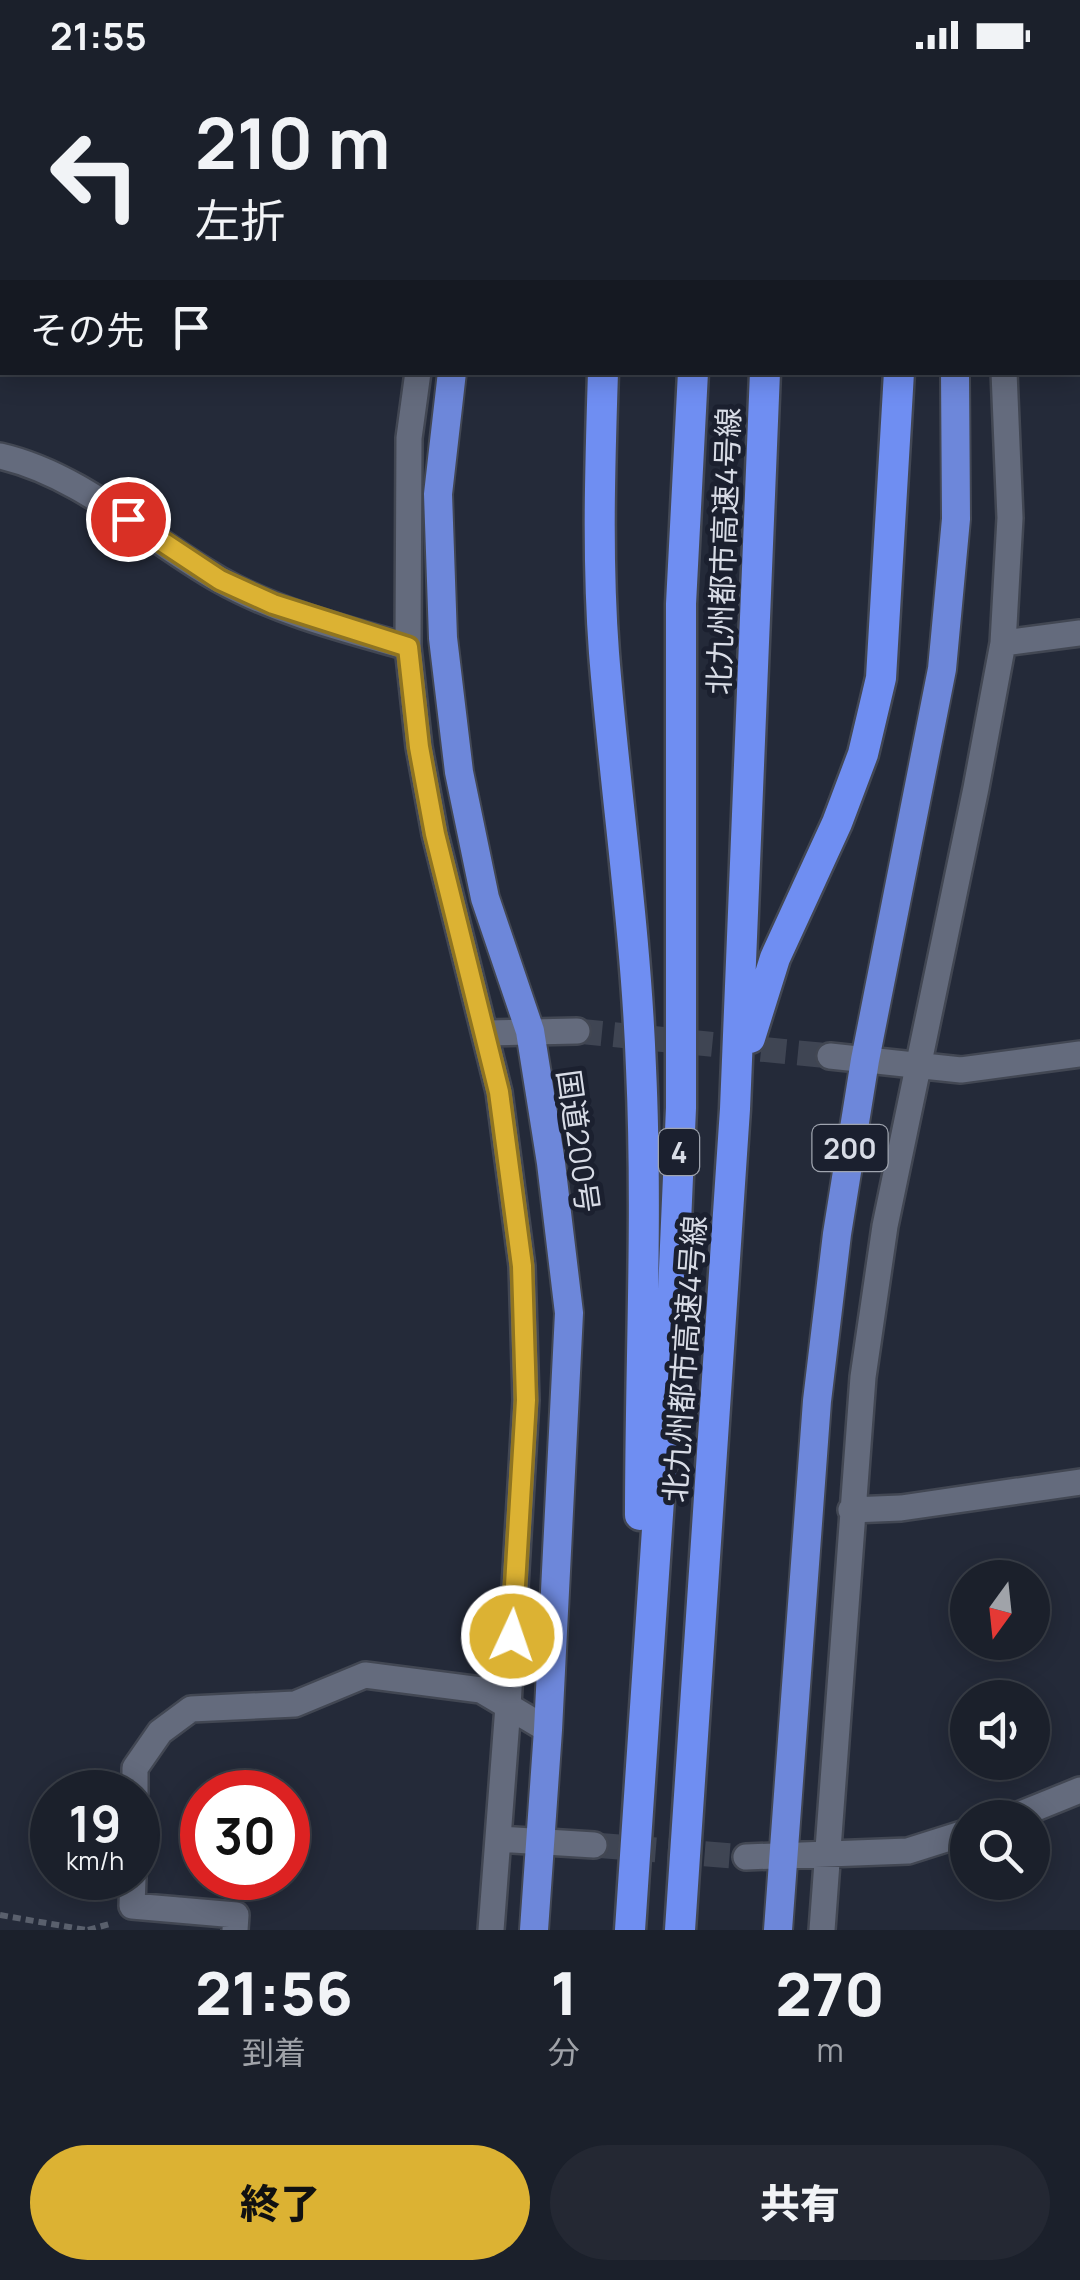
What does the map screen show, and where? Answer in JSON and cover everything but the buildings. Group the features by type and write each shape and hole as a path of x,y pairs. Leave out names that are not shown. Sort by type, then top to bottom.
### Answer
{"highway":[{"name":"国道200号","path":"452,375 438,494 445,657 460,772 485,898 530,1031 551,1163 568,1313 534,1930"},
{"path":"604,375 599,498 604,649 642,1069 641,1784"},
{"name":"北九州都市高速4号線","path":"630,1930 673,1292 681,1108 681,604 693,375"},
{"name":"北九州都市高速4号線","path":"680,1930 735,1109 766,375"},
{"path":"735,1109 755,1019 775,958 864,754 876,697 891,544 899,375"},
{"name":"200","path":"778,1930 816,1401 865,1060 942,669 956,520 955,375"}],"street":[{"path":"418,375 409,438 408,647 419,747 435,834 499,1092 522,1266 526,1400 491,1930"},
{"path":"822,1930 851,1510 876,1282 1003,642 1010,518 1004,375"},
{"path":"0,456 34,464 128,519 220,580 273,604 408,647"},
{"path":"1003,642 1080,632"},
{"path":"487,1033 577,1031"},
{"path":"830,1056 961,1070 1080,1054"},
{"path":"851,1510 901,1508 1080,1482"},
{"path":"135,1770 160,1732 191,1709 295,1704 365,1674 480,1690 548,1730"},
{"path":"1050,1802 1080,1790"},
{"path":"746,1857 908,1851 950,1838"},
{"path":"498,1839 594,1845"},
{"path":"132,1900 132,1906 236,1915 235,1930"}],"path":[{"path":"0,1915 86,1930"}],"tunnel":[{"path":"577,1031 830,1056"},
{"path":"594,1845 746,1857"}],"route":[{"path":"128,519 220,580 273,604 408,647 419,747 435,834 499,1092 522,1266 526,1400 512,1636"}]}
